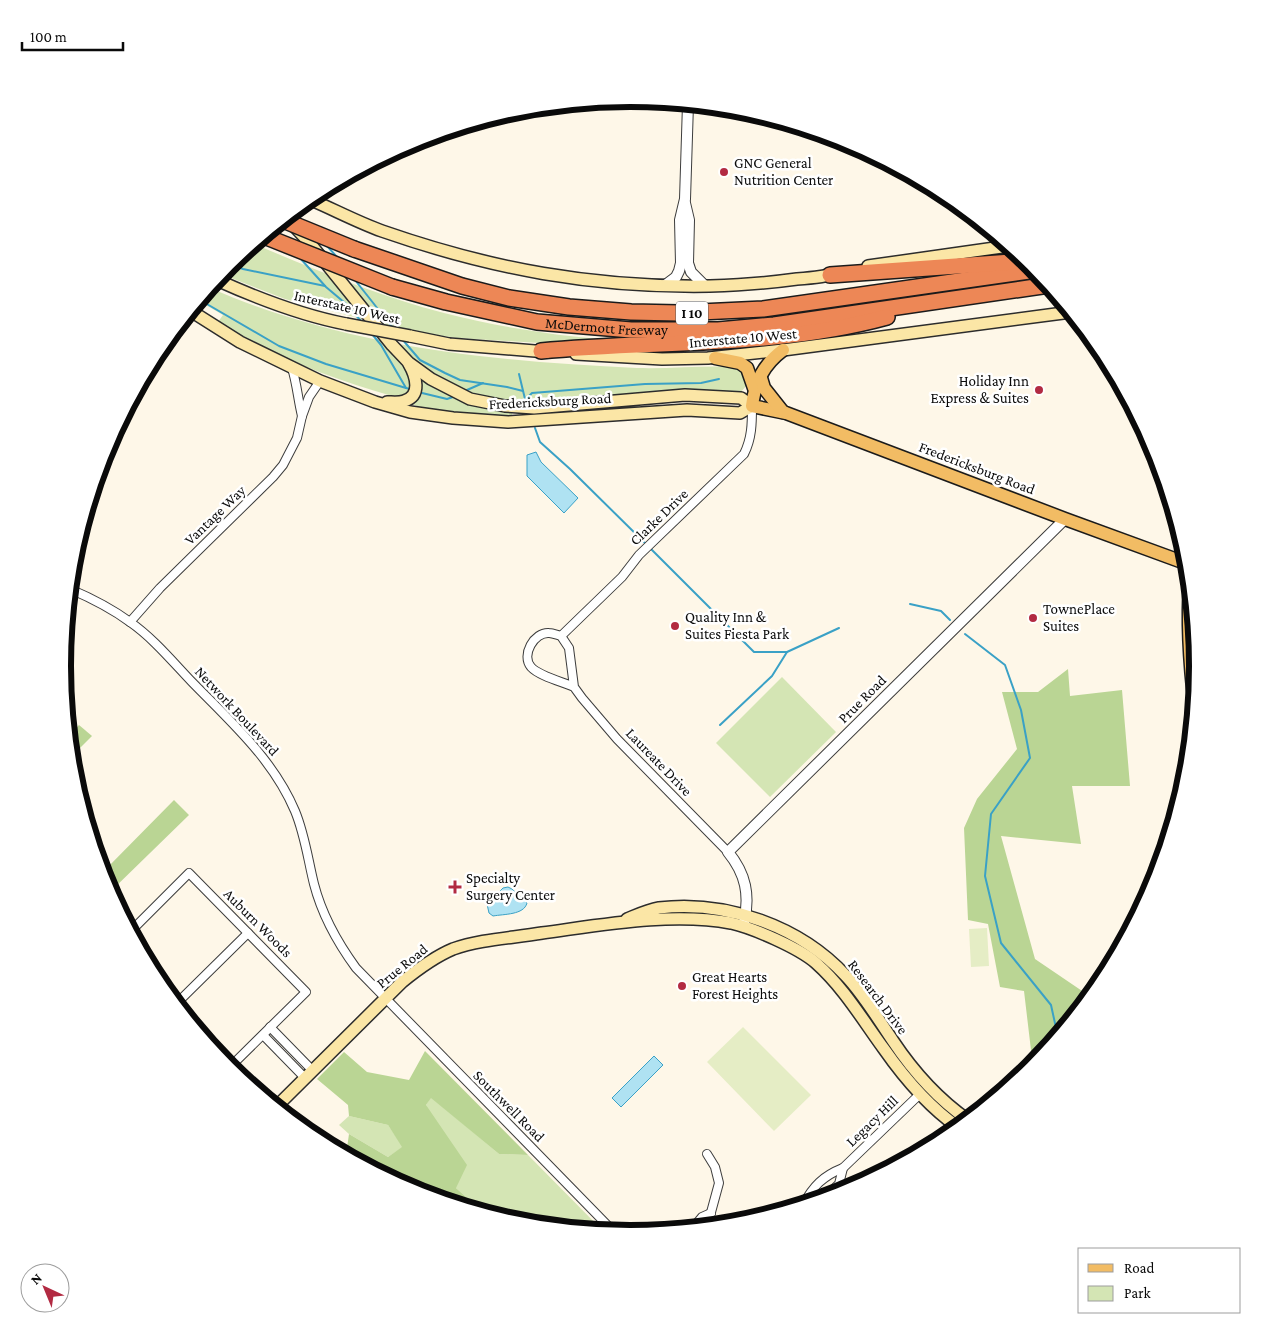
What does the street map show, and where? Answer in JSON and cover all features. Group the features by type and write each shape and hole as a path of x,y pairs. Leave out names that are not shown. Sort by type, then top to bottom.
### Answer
{"highway":[{"name":"McDermott Freeway","path":"290,223 354,249 462,286 510,298 569,307 631,312 679,314 763,309 1026,271"},
{"name":"McDermott Freeway","path":"271,239 392,287 455,304 537,322 631,330 718,330 774,325 1040,286"},
{"path":"830,275 1016,262"},
{"path":"541,351 598,346 748,340 806,334 866,323 955,299"}],"main road":[{"path":"318,203 380,230 466,258 558,277 630,285 705,286 765,283 830,275 867,266 1000,247"},
{"name":"Fredericksburg Road","path":"290,223 308,241 408,363 432,379 470,399 505,406 534,408 685,394 741,398 752,406 784,412 1180,561"},
{"name":"Interstate 10 West","path":"224,283 270,303 325,320 449,344 662,359 715,358 1063,313"},
{"name":"Fredericksburg Road","path":"196,314 240,342 320,381 375,402 410,412 453,418 508,422 687,410 740,413 752,406"},
{"path":"752,406 765,366 783,350"},
{"path":"715,358 740,363 747,368 784,412"},
{"path":"375,402 404,401 414,393 417,385 408,363"},
{"path":"1189,648 1190,668"},
{"name":"Prue Road","path":"281,1102 385,999 425,964 452,950 482,942 617,923 688,919 722,922 744,921"},
{"name":"Research Drive","path":"744,921 815,961 838,985 879,1042 920,1094 952,1123"},
{"name":"Research Drive","path":"744,921 780,929 810,945 827,957 855,987 892,1040 928,1086 962,1116"},
{"path":"815,961 825,964 847,984 855,987 856,994 881,1034 879,1042"},
{"path":"892,1040 893,1049 918,1083 920,1094 926,1093 962,1117"}],"street":[{"path":"664,286 680,271 680,220 685,199 688,110"},
{"path":"685,199 689,220 688,262 691,272 705,286"},
{"name":"Vantage Way","path":"292,368 302,416"},
{"name":"Vantage Way","path":"130,622 160,588 283,465 297,438 309,397 320,381"},
{"name":"Clarke Drive","path":"561,636 622,577 652,543 744,454 751,436 752,406"},
{"name":"Prue Road","path":"728,852 1065,519"},
{"name":"Network Boulevard","path":"76,592 130,622 147,636 247,737 271,768 295,812 305,840 314,886 331,929 356,968 385,999"},
{"name":"Laureate Drive","path":"561,636 549,633 541,635 535,640 530,646 528,655 528,662 532,669 574,687 617,739 728,852"},
{"path":"561,636 569,648 574,687"},
{"path":"728,852 741,870 745,880 747,905 744,921"},
{"name":"Auburn Woods","path":"136,926 190,873 306,992 270,1027"},
{"path":"181,999 248,932"},
{"name":"Southwell Road","path":"385,999 608,1225"},
{"path":"235,1062 270,1027 288,1046 309,1074"},
{"path":"262,1035 281,1053 309,1074"},
{"path":"281,1053 288,1046"},
{"name":"Legacy Hill","path":"808,1197 828,1174 843,1168 920,1094"},
{"path":"707,1154 715,1167 719,1183 710,1220"},
{"name":"Legacy Hill","path":"837,1186 843,1168"},
{"path":"813,1189 817,1193"},
{"path":"699,1221 711,1213"}],"green space":[{"path":"261,247 372,291 444,313 526,330 609,340 555,344 457,338 408,331 285,299 229,277"},
{"path":"217,291 261,308 313,324 419,348 527,361 582,365 637,368 739,367 745,371 748,384 740,393 692,391 512,405 512,416 432,409 417,406 396,397 347,382 281,356 259,346 218,322 223,315 205,304"},
{"path":"1068,669 1070,696 1122,690 1130,786 1072,786 1081,844 1001,836 1035,959 1084,992 1051,1035 1032,1056 1024,991 1000,987 988,924 968,920 964,828 977,799 1017,749 1002,692 1038,692"},
{"path":"782,677 836,732 770,797 716,743"},
{"path":"79,725 92,736 78,750 76,739 75,729"},
{"path":"174,800 189,815 116,886 109,866"},
{"path":"987,928 989,966 971,967 969,929"},
{"path":"743,1027 811,1095 774,1131 707,1062"},
{"path":"425,1051 528,1155 499,1154 431,1098 426,1105 467,1165 456,1188 473,1203 416,1183 347,1148 349,1134 388,1157 402,1147 388,1125 349,1116 348,1105 317,1079 344,1052 367,1072 409,1080"},
{"path":"431,1097 499,1154 528,1155 597,1225 521,1215 473,1203 456,1188 426,1105"},
{"path":"349,1116 388,1125 403,1147 388,1157 349,1134 339,1125"}],"water":[{"path":"536,452 541,462 578,498 564,513 527,476 527,455"},
{"path":"508,887 527,903 525,907 518,912 493,916 489,913 487,904 503,888"},
{"path":"654,1056 663,1065 621,1107 612,1098"}],"waterway":[{"path":"327,246 337,257"},
{"path":"300,258 361,321"},
{"path":"239,267 325,286"},
{"path":"355,280 393,328"},
{"path":"206,303 279,346 326,364 406,388"},
{"path":"372,334 381,345 406,388 410,389"},
{"path":"402,339 420,360 460,380 523,391"},
{"path":"519,374 525,399"},
{"path":"525,400 532,393 645,384 701,383 719,379"},
{"path":"467,390 483,383"},
{"path":"422,393 447,399 453,397"},
{"path":"535,428 540,442 646,544"},
{"path":"650,548 754,652 787,652 839,628"},
{"path":"910,604 941,611 950,620"},
{"path":"965,634 1005,665 1021,710 1030,758 991,814 985,876 1001,943 1051,1005 1056,1029"},
{"path":"720,725 772,676 787,652"}],"place":[{"name":"GNC General Nutrition Center","path":"724,172"},
{"name":"Holiday Inn Express & Suites","path":"1039,390"},
{"name":"TownePlace Suites","path":"1033,618"},
{"name":"Quality Inn & Suites Fiesta Park","path":"675,626"},
{"name":"Specialty Surgery Center","path":"455,887"},
{"name":"Great Hearts Forest Heights","path":"682,986"}]}
